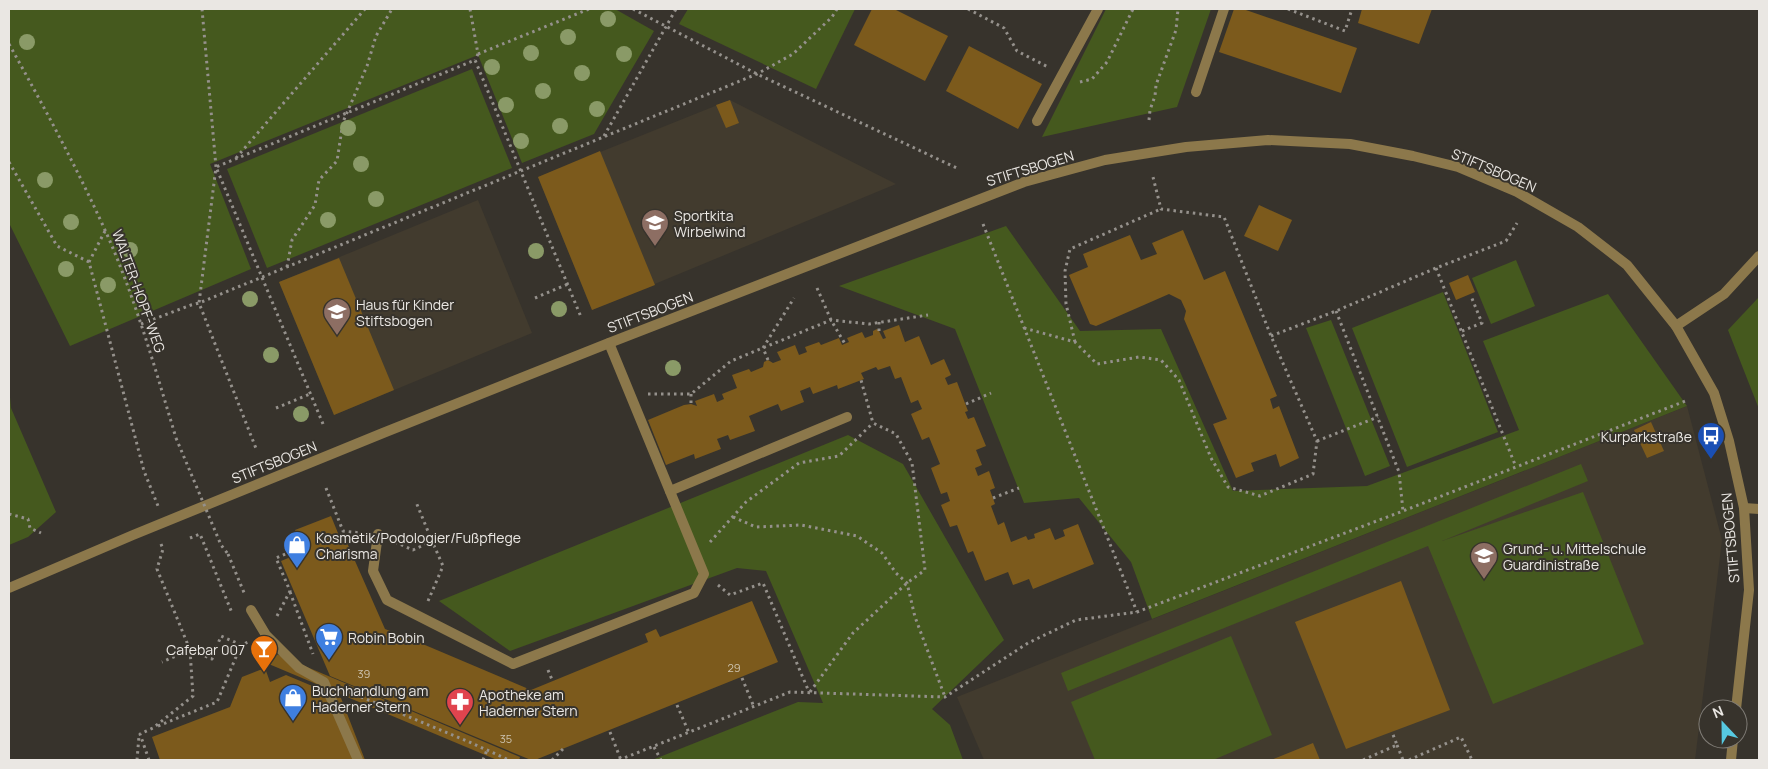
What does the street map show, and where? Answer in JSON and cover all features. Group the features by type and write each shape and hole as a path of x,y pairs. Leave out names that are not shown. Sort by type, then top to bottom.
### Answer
{"street":[{"path":"1037,122 1098,9"},
{"path":"1196,92 1224,9"},
{"name":"STIFTSBOGEN","path":"9,588 154,527 609,343 1024,182 1105,160 1186,147 1268,140 1350,144 1458,167 1517,192 1578,227 1627,265 1676,326 1714,393 1729,441 1744,508 1748,590 1737,699"},
{"path":"1676,326 1724,294 1759,256"},
{"path":"378,534 373,571 387,600 513,664 694,593 704,574 609,343"},
{"path":"670,491 847,417"},
{"path":"1744,508 1759,508"},
{"path":"252,610 266,635 299,668 324,682 358,760"}],"path":[{"path":"202,9 216,167 199,303 256,451"},
{"path":"236,159 365,9"},
{"path":"287,267 292,240 315,205 319,180 337,160 344,122 349,112 354,92 367,66 376,36 392,9"},
{"path":"216,167 475,60 478,54 470,9"},
{"path":"478,54 589,9"},
{"path":"633,9 757,74 959,169"},
{"path":"604,137 676,9"},
{"path":"141,324 262,278 757,74 793,54 832,17 837,9"},
{"path":"968,9 1004,28 1017,51 1076,83 1092,79 1107,62 1133,9"},
{"path":"1149,120 1156,85 1176,30 1178,9"},
{"path":"1288,9 1345,31 1352,9"},
{"name":"WALTER-HOPF-WEG","path":"9,44 60,135 106,231 141,324 176,438 243,588"},
{"path":"475,60 581,317"},
{"path":"9,162 57,246 89,262"},
{"path":"216,167 322,424"},
{"path":"1153,176 1161,209"},
{"path":"1024,328 1074,342 1097,364 1140,357 1161,360 1179,380 1211,458 1228,487 1260,496 1313,474 1317,441 1224,217 1161,209 1070,250 1065,271 1066,304 1074,342"},
{"path":"1272,336 1506,241 1517,223"},
{"path":"983,224 1137,612"},
{"path":"106,231 89,262 144,471 152,491"},
{"path":"1436,268 1516,467"},
{"path":"535,298 568,284"},
{"path":"817,288 831,320 845,344"},
{"path":"1462,331 1482,323 1470,296"},
{"path":"763,348 794,298"},
{"path":"1336,311 1399,472 1404,511"},
{"path":"630,393 691,394 731,361 831,320 869,324 928,315"},
{"path":"879,322 879,331"},
{"path":"763,348 768,360"},
{"path":"809,693 853,633 907,583 925,570 912,463 896,434 873,423 861,380"},
{"path":"966,404 991,393"},
{"path":"276,408 310,394"},
{"path":"691,394 691,404"},
{"path":"610,732 620,760 790,692 945,697 1028,643 1076,620 1137,612 1404,511 1688,400"},
{"path":"1317,441 1378,417"},
{"path":"697,556 746,502 799,463 839,456 873,423"},
{"path":"326,488 343,531 378,534 413,550 432,542"},
{"path":"993,498 1019,488"},
{"path":"416,502 443,566 421,618"},
{"path":"9,514 28,519 30,528 41,533"},
{"path":"732,517 756,527 801,525 857,536 882,553 896,573 907,583 918,626 945,697"},
{"path":"153,728 193,696 190,650 157,569 163,549 154,527"},
{"path":"190,538 200,534 226,599"},
{"path":"297,550 276,558 324,682 509,760"},
{"path":"704,574 730,595 763,583 809,693"},
{"path":"140,734 217,702 241,645 266,635 290,591"},
{"path":"162,662 190,650 212,659 221,636 241,645"},
{"path":"742,678 754,707"},
{"path":"677,705 689,733"},
{"path":"1392,732 1403,760"},
{"path":"137,760 140,734"},
{"path":"140,734 149,760"},
{"path":"1409,760 1461,737 1472,760"},
{"path":"1363,760 1397,745"},
{"path":"552,760 564,748"},
{"path":"654,748 661,760"},
{"path":"483,760 487,750"}],"shaded area":[{"name":"Sportkita Wirbelwind","path":"730,100 896,184 592,310 538,177"},
{"path":"478,200 532,333 334,415 279,282"},
{"name":"Grund- u. Mittelschule Guardinistraße","path":"1687,406 1722,540 1702,699 1698,699 1698,736 1695,760 984,760 957,697"}],"green space":[{"path":"9,9 615,9 654,31 594,134 522,163 478,55 210,164 251,269 70,346 9,223"},
{"path":"688,9 855,9 816,89 679,24"},
{"path":"1106,9 1211,9 1177,107 1042,137"},
{"path":"472,69 512,168 267,268 227,169"},
{"path":"1006,226 1080,331 1161,329 1233,491 1367,486 1519,430 1483,341 1608,294 1687,406 1152,619 1131,562 1079,498 1024,503 955,329 839,286"},
{"path":"1516,260 1535,306 1491,324 1472,278"},
{"path":"1443,292 1498,432 1407,467 1352,328"},
{"path":"1759,297 1759,409 1728,330"},
{"path":"1331,320 1390,466 1365,476 1306,328"},
{"path":"9,386 11,408 56,512 28,537 9,545"},
{"path":"848,435 903,464 1004,640 932,709 950,725 963,760 652,760 798,702 823,703 766,571 737,568 510,651 439,601"},
{"path":"1581,464 1588,481 1442,541 1583,492 1644,644 1493,704 1428,546 1068,691 1061,673"},
{"path":"1231,636 1272,735 1213,760 1095,760 1071,702"}],"building":[{"path":"872,9 894,9 948,36 925,81 854,45"},
{"path":"1234,9 1243,9 1357,48 1341,93 1219,52"},
{"path":"1362,9 1432,9 1419,44 1358,23"},
{"path":"969,46 1042,84 1018,129 946,91"},
{"path":"730,100 739,123 726,128 716,105"},
{"path":"600,151 655,285 592,310 538,177"},
{"path":"1259,205 1292,220 1278,251 1244,236"},
{"path":"1183,230 1204,280 1225,271 1277,396 1270,399 1273,409 1279,406 1299,458 1280,467 1276,454 1251,463 1254,471 1236,478 1213,424 1227,419 1184,319 1186,311 1181,300 1169,294 1096,326 1090,324 1069,275 1088,267 1083,254 1130,235 1141,260 1157,254 1152,243"},
{"name":"Haus für Kinder Stiftsbogen","path":"339,258 394,390 334,415 279,282"},
{"path":"1468,275 1475,292 1456,300 1449,283"},
{"path":"899,325 905,342 919,336 931,365 944,359 951,375 945,378 948,385 957,382 968,411 965,412 968,419 974,417 986,446 976,450 982,465 975,468 978,476 989,471 995,488 990,490 995,504 991,506 998,525 1004,522 1011,542 1026,536 1028,540 1035,538 1034,534 1050,528 1055,540 1065,536 1063,530 1078,524 1094,564 1033,589 1029,579 1013,585 1008,572 985,581 973,551 968,553 957,525 950,527 941,505 950,501 947,492 941,494 931,468 940,464 929,437 922,440 911,414 922,409 918,400 911,403 901,377 895,379 890,366 878,370 876,367 861,373 864,379 838,389 837,385 813,394 810,387 800,391 804,402 781,411 778,404 749,416 755,431 730,440 728,435 717,439 721,449 695,459 694,454 666,465 648,420 684,405 691,404 697,406 695,401 714,394 717,402 724,399 722,394 737,388 732,375 749,369 751,372 763,367 764,362 768,360 773,363 781,360 777,352 795,345 799,355 807,352 805,347 819,342 821,345 839,338 842,345 849,342 847,338 862,332 865,338 873,335 873,331 877,329 883,339 886,338 883,331"},
{"path":"1651,422 1664,451 1647,458 1634,430"},
{"path":"331,516 340,538 344,536 385,629 531,690 648,642 645,634 656,629 660,637 752,601 778,662 531,760 330,676 281,561 303,552 295,530"},
{"path":"1401,581 1450,710 1346,749 1295,622"},
{"path":"269,651 520,757 519,760 497,760 264,662"},
{"path":"265,668 270,682 286,675 341,698 365,760 160,760 152,737 230,707 242,677"},
{"path":"1313,743 1320,760 1271,760"}],"place":[{"name":"Sportkita Wirbelwind","path":"655,247"},
{"name":"Haus für Kinder Stiftsbogen","path":"337,336"},
{"name":"Kurparkstraße","path":"1711,460"},
{"name":"Kosmetik/Podologier/Fußpflege Charisma","path":"297,569"},
{"name":"Grund- u. Mittelschule Guardinistraße","path":"1484,580"},
{"name":"Robin Bobin","path":"329,661"},
{"name":"Cafebar 007","path":"264,673"},
{"name":"Buchhandlung am Haderner Stern","path":"293,722"},
{"name":"Apotheke am Haderner Stern","path":"460,726"}]}
